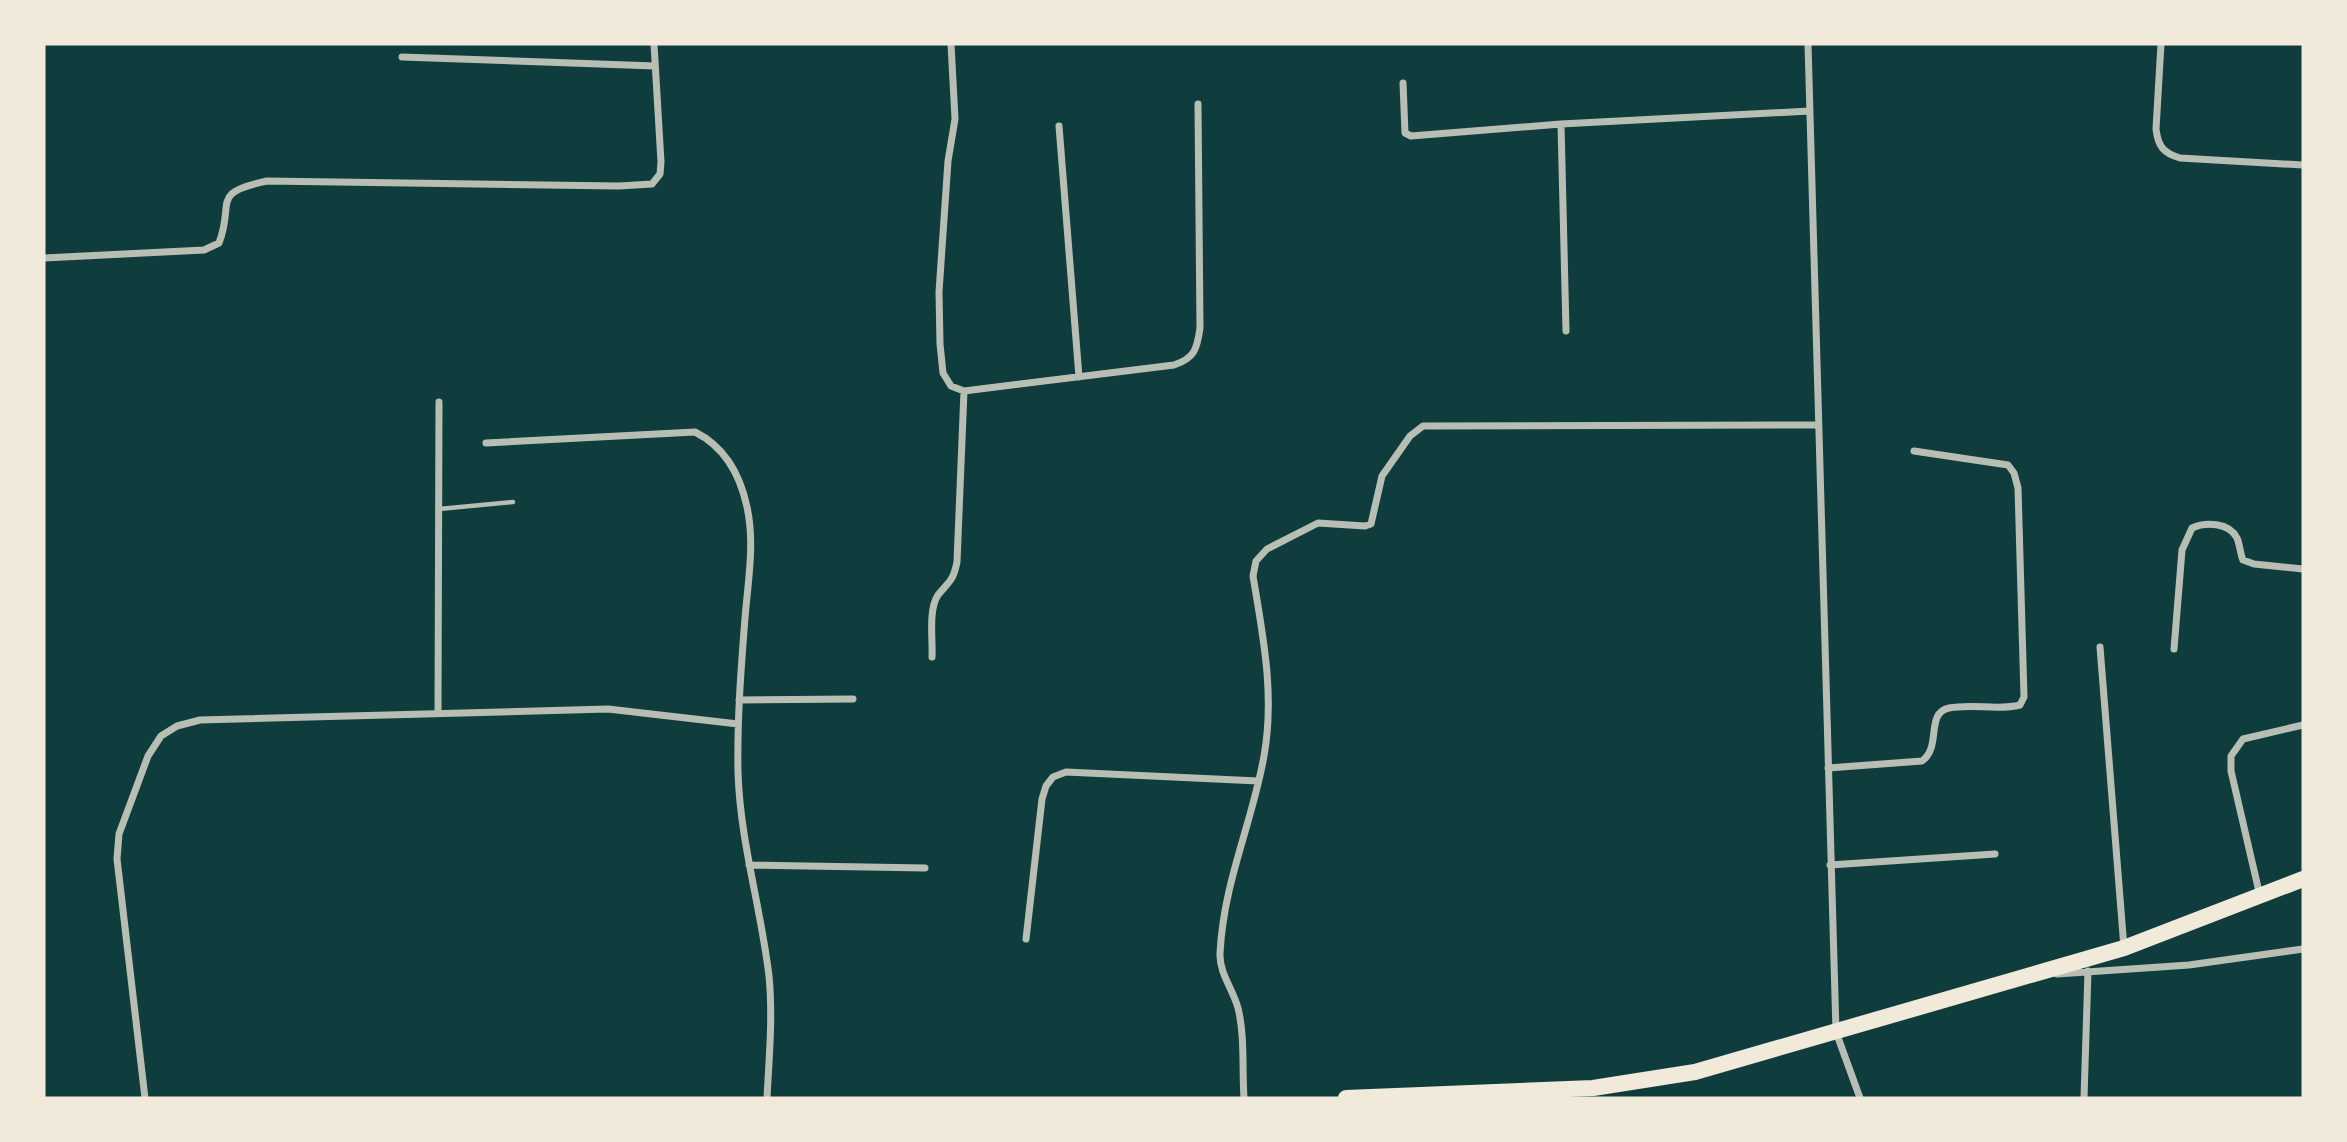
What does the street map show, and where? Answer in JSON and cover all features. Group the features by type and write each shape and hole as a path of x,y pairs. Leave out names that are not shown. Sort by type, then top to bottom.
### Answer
{"highway":[{"path":"1346,1098 1533,1095 1695,1072 2124,948 2303,878"}],"street":[{"path":"44,258 204,250 219,243 225,229 224,210 231,194 243,186 267,181 619,186 652,184 660,174 661,162 654,44"},
{"path":"951,44 955,119 948,161 939,292 940,344 943,373 951,386 964,391 1174,365 1189,360 1197,351 1200,328 1198,104"},
{"path":"1808,44 1836,1032 1860,1098"},
{"path":"2161,44 2156,130 2158,143 2166,154 2180,158 2303,165"},
{"path":"402,57 655,66"},
{"path":"1403,83 1405,132 1411,136 1561,124 1810,111"},
{"path":"1561,124 1566,331"},
{"path":"1059,126 1079,377"},
{"path":"932,657 934,605 954,578 957,562 964,391"},
{"path":"438,713 439,402"},
{"path":"1244,1098 1238,1007 1222,971 1220,957 1230,880 1264,757 1269,699 1268,670 1253,576 1255,561 1267,549 1318,523 1371,524 1377,487 1382,477 1415,430 1423,426 1818,425"},
{"path":"486,443 695,432 712,441 725,453 741,484 748,510 751,548 739,700 738,775 771,1000 766,1098"},
{"path":"1828,768 1922,761 1929,756 1934,744 1934,724 1938,714 1947,708 2004,709 2020,705 2024,697 2018,488 2014,473 2000,463 1914,452"},
{"path":"2174,649 2182,550 2192,528 2213,523 2224,527 2237,539 2243,560 2254,564 2303,569"},
{"path":"2101,647 2124,948"},
{"path":"739,700 852,699"},
{"path":"145,1098 117,859 119,834 128,805 148,756 161,736 177,726 200,720 608,709 738,724"},
{"path":"2260,897 2231,771 2231,756 2243,739 2303,725"},
{"path":"1026,939 1042,799 1046,786 1054,777 1066,772 1093,772 1258,781"},
{"path":"1830,865 1995,854"},
{"path":"750,864 925,868"},
{"path":"2026,977 2189,965 2303,949"},
{"path":"2084,1098 2088,971"}],"lane":[{"path":"439,509 513,502"}]}
